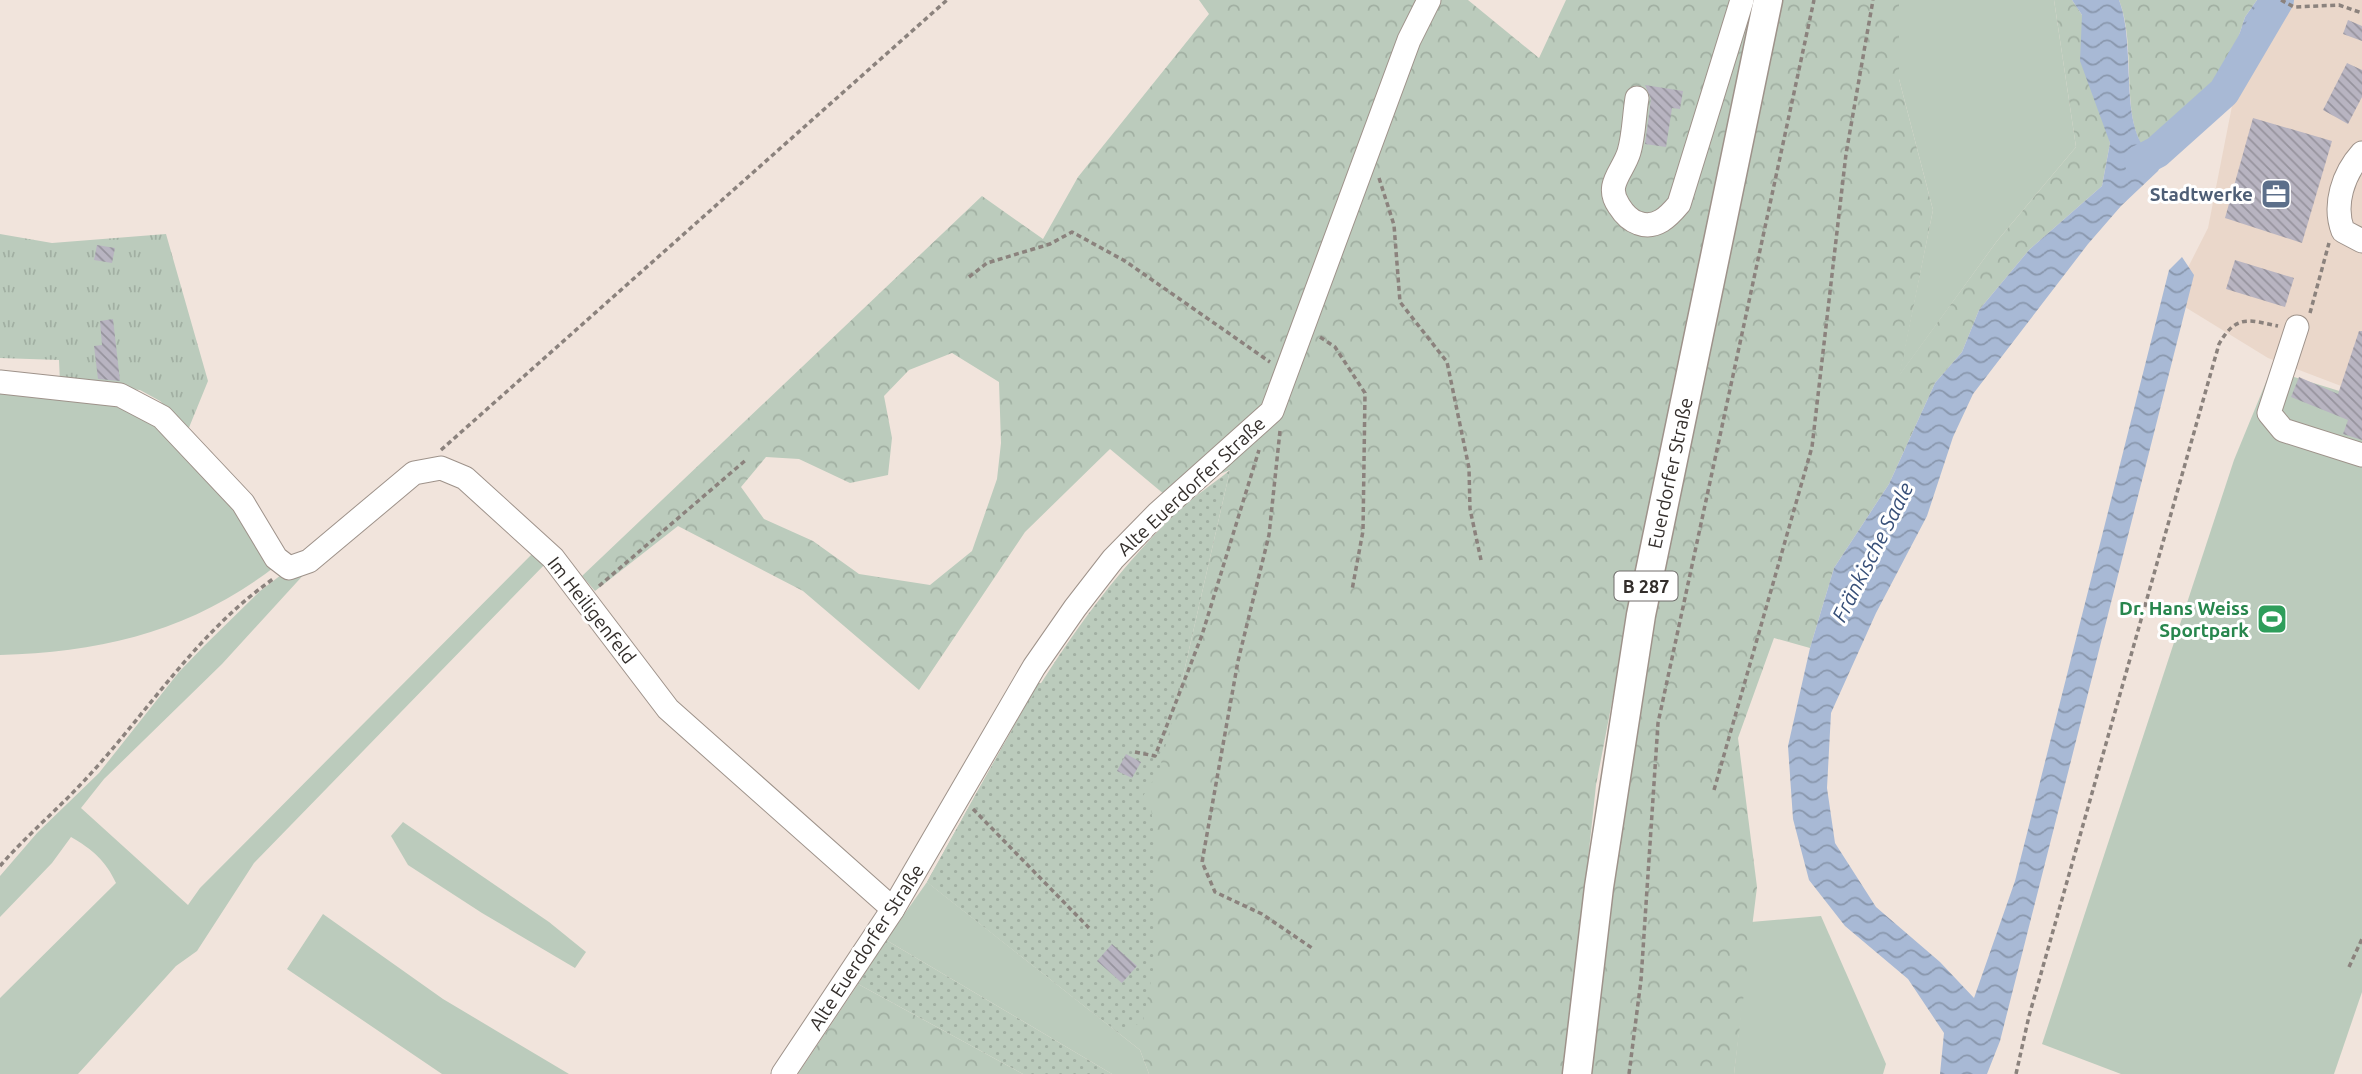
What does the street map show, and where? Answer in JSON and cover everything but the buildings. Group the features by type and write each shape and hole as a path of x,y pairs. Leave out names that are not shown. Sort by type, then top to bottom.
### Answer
{"main road":[{"name":"Euerdorfer Straße","path":"1577,1074 1599,887 1641,615 1768,0"}],"street":[{"name":"Alte Euerdorfer Straße","path":"783,1074 892,909 1034,667 1113,559 1158,513 1272,411 1409,40 1429,0"},
{"path":"1637,98 1629,150 1612,188 1614,199 1625,216 1640,224 1653,224 1667,218 1679,204 1742,0"},
{"path":"2362,153 2346,181 2336,213 2343,231 2362,241"},
{"path":"2297,327 2269,413 2283,429 2362,454"},
{"path":"0,382 120,395 162,417 243,503 276,558 289,568 309,561 415,473"},
{"name":"Im Heiligenfeld","path":"415,473 441,468 465,478 553,558 668,709 892,909"}],"path":[{"path":"415,473 947,0"},
{"path":"1629,1074 1641,980 1658,723 1814,0"},
{"path":"1714,790 1812,447 1846,154 1873,0"},
{"path":"2281,0 2294,7 2339,5 2362,13"},
{"path":"1362,170 1379,178 1394,225 1400,302 1447,362 1469,468 1470,509 1481,560"},
{"path":"2016,1074 2032,1002 2219,344 2228,328 2250,320 2297,327 2306,321 2336,213"},
{"path":"969,277 986,263 1050,244 1072,232 1125,261 1286,372"},
{"path":"1304,326 1335,347 1365,393 1363,531 1352,590"},
{"path":"1272,411 1280,428 1269,535 1238,661 1202,862 1215,892 1262,914 1312,948"},
{"path":"1135,752 1156,756 1202,635 1259,449"},
{"path":"584,599 747,459"},
{"path":"0,866 30,832 82,783 194,650 257,590 289,568"},
{"path":"960,795 1089,928"},
{"path":"2349,967 2362,939"}],"shaded area":[{"path":"2294,0 2362,0 2362,394 2268,358 2172,299 2208,228 2232,106"}],"green space":[{"path":"1199,0 1468,0 1539,58 1566,0 1756,0 1673,385 1596,785 1565,1074 1149,1074 1140,1050 927,882 1038,683 1178,698 1230,470 1165,495 1110,449 1025,532 919,690 803,591 678,526 595,591 582,576 982,196 1043,239 1078,177 1209,14","holes":["952,353 999,382 1001,443 997,479 972,551 930,585 859,574 813,541 764,519 741,487 766,457 799,459 850,483 888,475 892,438 884,396 909,370"]},
{"path":"1782,0 1899,0 1899,79 1933,210 1900,374 1997,241 2076,147 2054,0 2072,0 2082,15 2110,143 2102,186 2029,250 1979,310 1962,352 1935,383 1889,484 1834,568 1810,648 1774,638 1738,738 1757,887 1734,1074 1590,1074 1620,821 1688,432"},
{"path":"1899,0 2054,0 2076,147 1997,241 1899,376 1933,210 1899,79"},
{"path":"2119,0 2257,0 2245,17 2224,81 2144,149 2132,117 2127,37"},
{"path":"0,234 52,243 166,234 208,381 188,430 160,401 140,390 60,383 59,360 0,358"},
{"name":"Dr. Hans Weiss Sportpark","path":"2271,370 2362,398 2362,992 2334,1074 2121,1074 2042,1044 2234,460"},
{"path":"0,387 71,396 142,411 228,493 277,565 213,606 146,633 75,649 0,655"},
{"path":"1230,470 1159,771 1143,796 1151,805 1157,871 1157,950 1143,1021 1120,1034 927,882 1009,735 1068,642 1101,597 1176,513"},
{"path":"535,551 548,561 254,863 197,951 176,966 78,1074 0,1074 0,998 116,883 98,856 71,837 52,863 0,917 0,876 37,833 99,773 179,672 260,591 281,575 307,571 222,664 104,779 81,808 188,905 200,888"},
{"path":"403,822 549,922 586,952 575,968 408,865 391,836"},
{"path":"927,882 1140,1050 1149,1074 1112,1074 886,940"},
{"path":"323,914 443,999 569,1074 442,1074 287,969"},
{"path":"1821,916 1886,1064 1883,1074 1734,1074 1751,922"},
{"path":"886,940 1112,1074 1023,1074 858,984"},
{"path":"858,984 1023,1074 798,1074"}],"water":[{"path":"2072,0 2119,0 2127,37 2130,99 2137,135 2145,149 2176,136 2158,171 2121,206 2088,244 1973,394 1953,437 1927,516 1876,613 1831,713 1827,788 1835,843 1876,907 1940,962 1974,998 2015,881 2169,270 2182,257 2194,275 2000,1041 1987,1074 1940,1074 1944,1033 1908,979 1845,926 1809,880 1793,819 1788,746 1810,648 1834,568 1889,484 1935,383 1962,352 1979,310 2029,250 2102,186 2110,143 2080,61 2082,15"},
{"path":"2257,0 2288,0 2236,89 2224,81 2245,17"}],"waterway":[{"name":"Fränkische Saale","path":"2140,161 2157,152 2224,92 2278,0"}],"place":[{"name":"Stadtwerke","path":"2276,194"},
{"name":"Dr. Hans Weiss Sportpark","path":"2272,619"}]}
